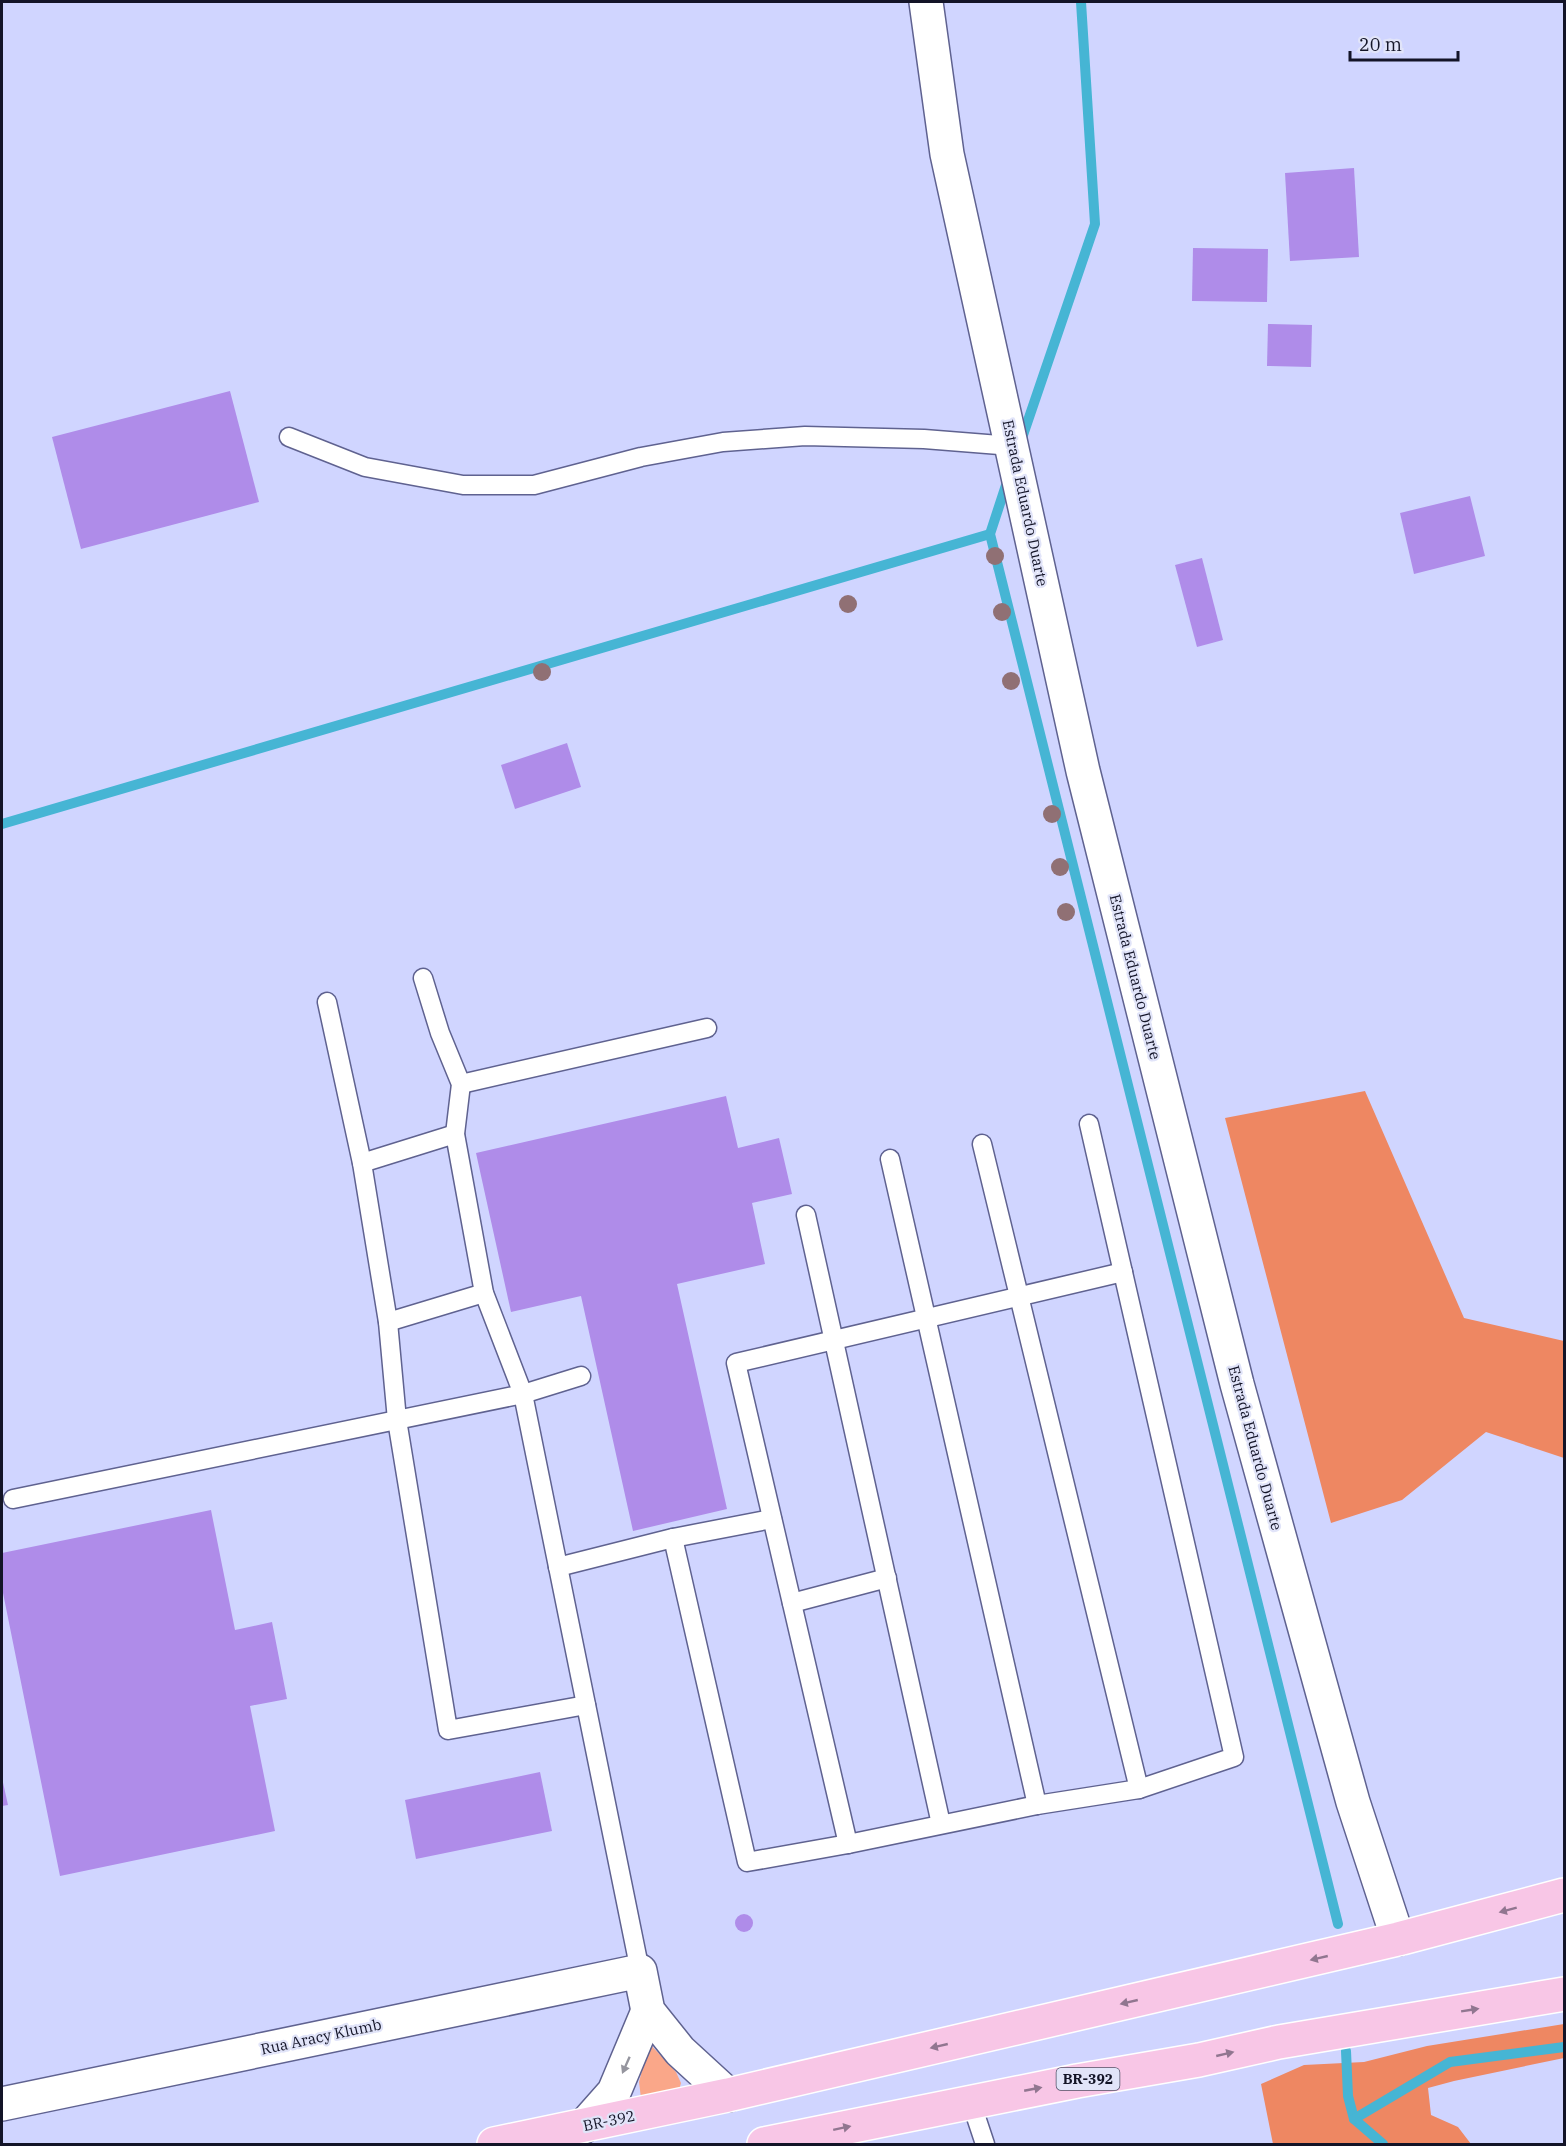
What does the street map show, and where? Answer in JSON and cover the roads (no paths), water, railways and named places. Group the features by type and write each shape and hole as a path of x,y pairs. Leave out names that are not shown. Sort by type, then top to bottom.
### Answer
{"highway":[{"name":"BR-392","path":"494,2145 728,2095 1398,1939 1564,1895"},
{"name":"BR-392","path":"764,2145 1280,2042 1564,1994"}],"street":[{"name":"Estrada Eduardo Duarte","path":"926,2 947,154 1083,771 1234,1372 1353,1802 1398,1939"},
{"path":"640,1971 648,2011 680,2051 728,2095"},
{"name":"Rua Aracy Klumb","path":"2,2104 640,1971"},
{"path":"583,2127 614,2092 648,2011"}],"lane":[{"path":"290,437 365,466 463,485 534,485 641,457 700,446 723,442 805,436 924,439 1012,446"},
{"path":"423,978 440,1033 461,1084 455,1134 484,1293 523,1394 640,1971"},
{"path":"327,1002 362,1163 388,1322 397,1419 448,1730 586,1705"},
{"path":"461,1084 707,1028"},
{"path":"673,1538 747,1862 848,1844 1037,1805 1139,1789 1234,1757 1089,1124"},
{"path":"362,1163 455,1134"},
{"path":"982,1144 1139,1789"},
{"path":"890,1159 1037,1805"},
{"path":"806,1215 941,1824"},
{"path":"848,1844 736,1363 1123,1272"},
{"path":"388,1322 484,1293"},
{"path":"13,1499 523,1394 581,1376"},
{"path":"558,1567 673,1538 772,1519"},
{"path":"792,1603 887,1578"},
{"path":"971,2102 985,2145"}],"waterway":[{"path":"1020,444 1095,224 1081,2"},
{"path":"1008,479 990,534 1338,1924"},
{"path":"2,824 990,534"},
{"path":"1354,2119 1450,2062 1564,2047"},
{"path":"1346,2051 1348,2096 1354,2119 1383,2144"}]}
